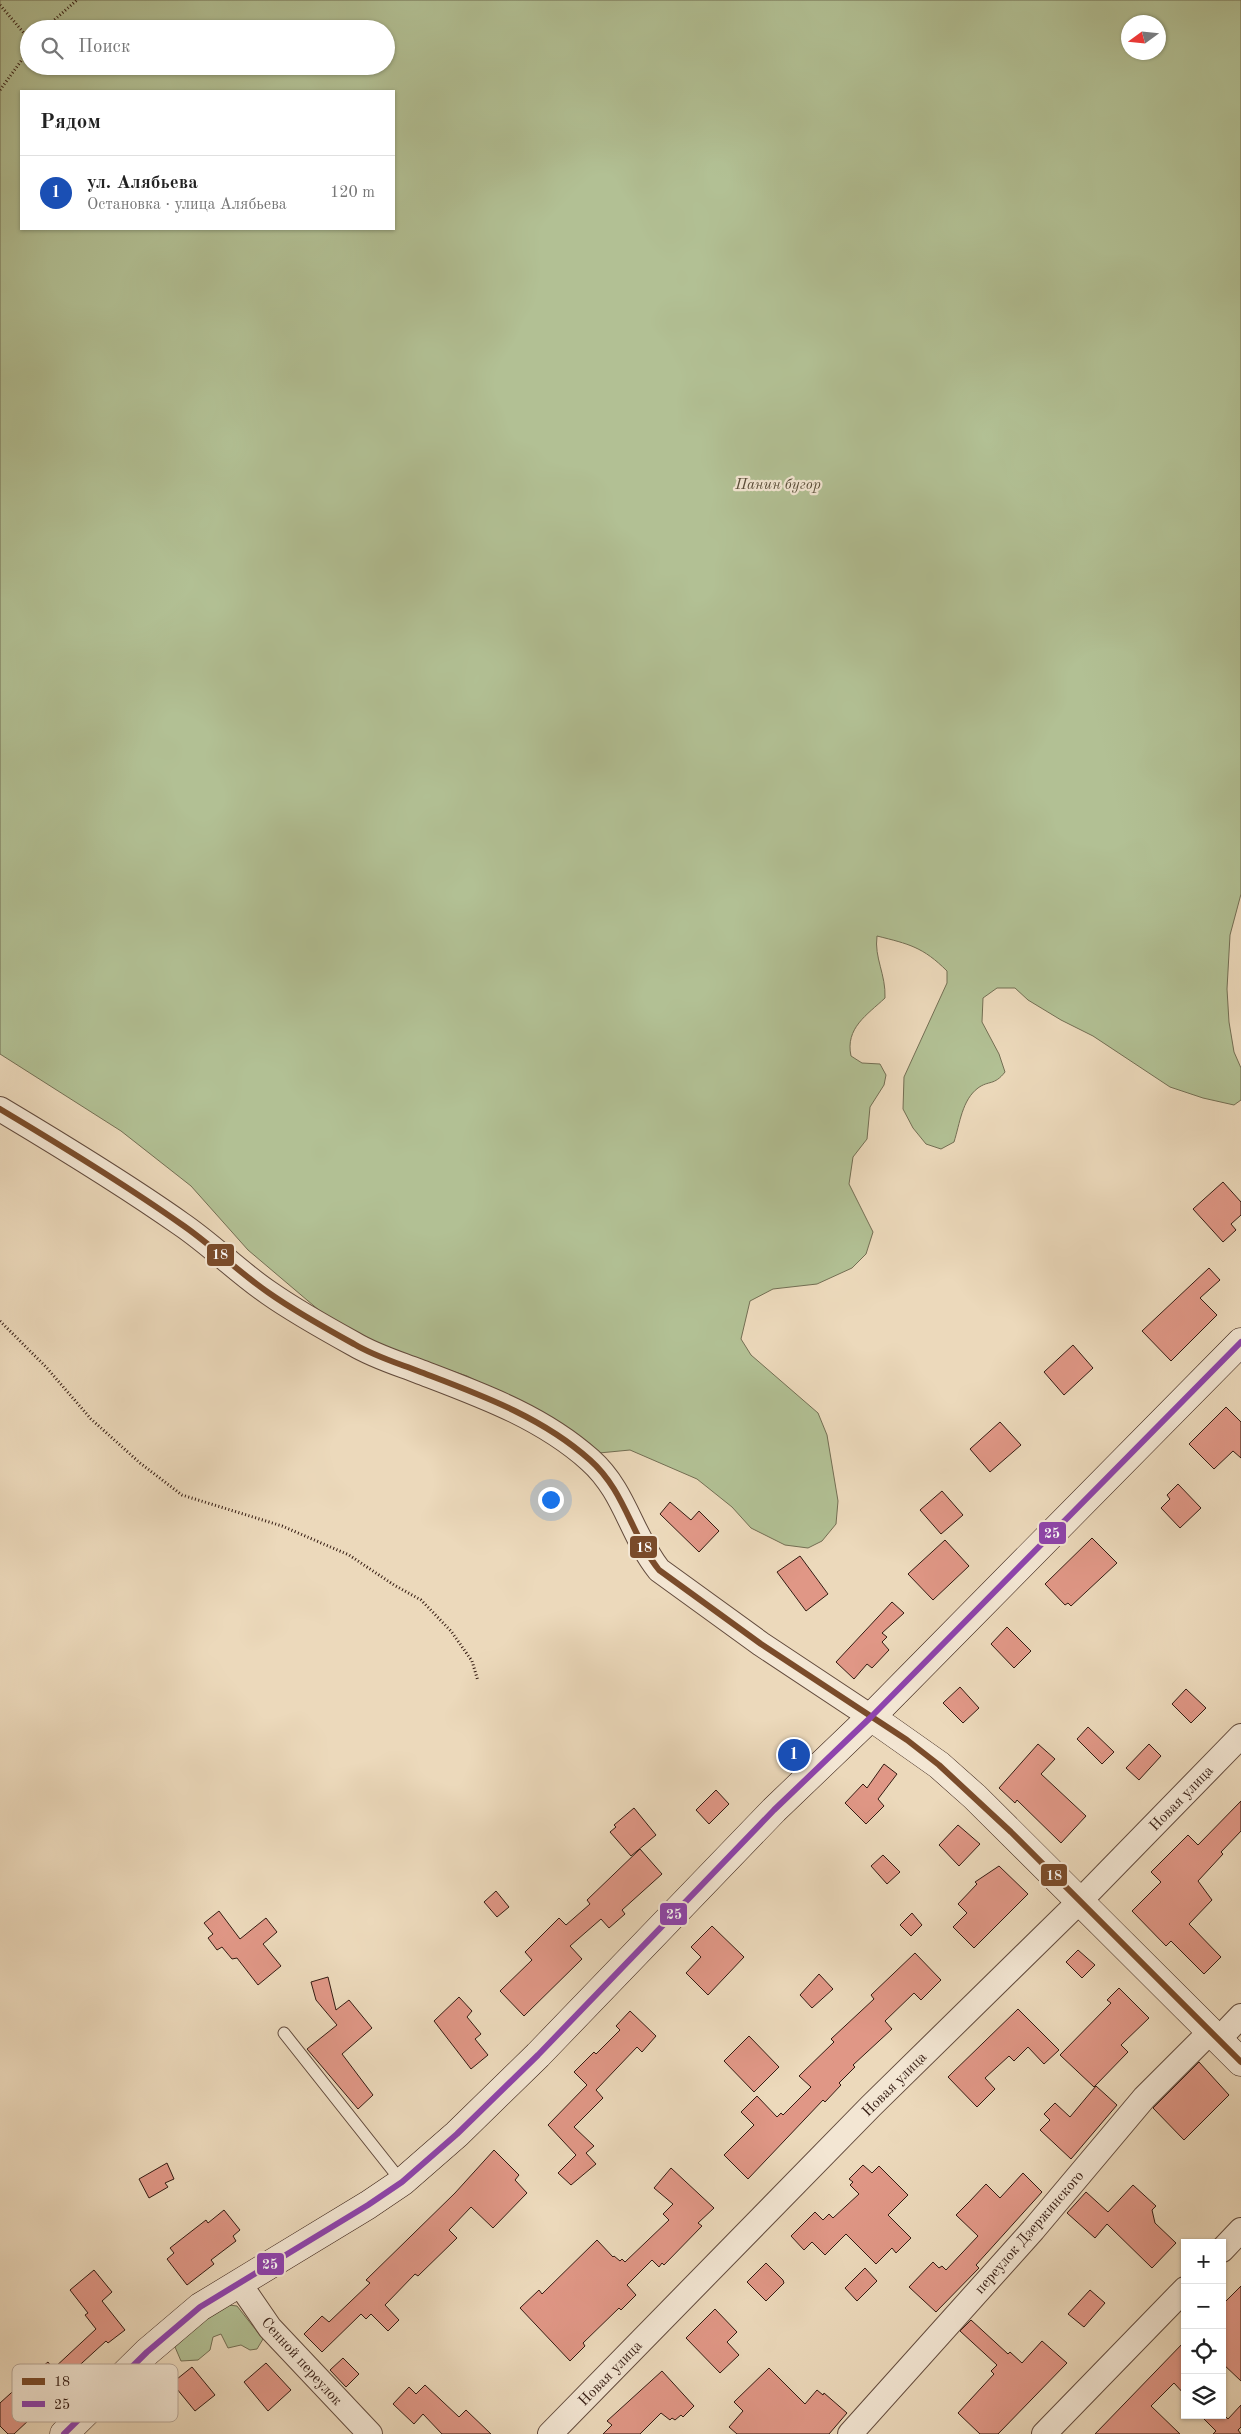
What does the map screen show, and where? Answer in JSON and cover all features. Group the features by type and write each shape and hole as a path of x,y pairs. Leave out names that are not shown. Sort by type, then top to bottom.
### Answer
{"main road":[{"path":"136,2364 175,2326 200,2307 368,2205 402,2182 457,2134 517,2076 774,1810 871,1717 1241,1342"},
{"path":"871,1717 907,1740 946,1772 1011,1832 1241,2062"},
{"path":"64,2434 76,2422"}],"street":[{"path":"0,1110 48,1138 183,1225 269,1293 329,1330 374,1353 522,1414 580,1453 611,1482 625,1505 648,1556 659,1570 761,1644 871,1717"},
{"name":"Новая улица","path":"550,2434 864,2113 1080,1901 1241,1736"},
{"name":"переулок Дзержинского","path":"850,2434 1033,2230 1144,2098 1214,2036 1241,2016"},
{"path":"1226,2246 1241,2230"},
{"name":"Сенной переулок","path":"240,2284 270,2328 370,2434"},
{"path":"1044,2434 1181,2293"}],"lane":[{"path":"284,2033 402,2182"}],"path":[{"path":"54,20 77,0"},
{"path":"0,5 20,28"},
{"path":"0,90 20,62"},
{"path":"0,1322 46,1368 91,1419 140,1463 182,1495 282,1526 349,1555 394,1585 421,1600 450,1631 472,1661 478,1681"}],"green space":[{"name":"Панин бугор","path":"0,0 1241,0 1241,894 1230,935 1227,989 1229,1022 1234,1052 1241,1068 1241,1100 1234,1105 1203,1098 1170,1087 1093,1036 1061,1020 1028,1000 1015,988 997,988 983,998 982,1022 999,1054 1005,1072 995,1081 978,1088 968,1099 962,1112 954,1142 941,1149 926,1144 913,1128 903,1109 904,1077 947,983 947,971 923,951 898,941 877,936 877,952 884,981 885,998 859,1023 854,1030 850,1046 851,1056 862,1063 880,1064 886,1075 884,1085 870,1107 867,1139 853,1157 849,1184 873,1232 866,1254 852,1268 817,1284 773,1289 750,1301 741,1339 751,1355 818,1413 827,1435 838,1501 836,1524 822,1541 808,1548 785,1545 751,1528 732,1507 697,1479 630,1450 599,1453 545,1416 467,1376 390,1350 327,1317 248,1250 191,1186 121,1131 0,1054"},
{"path":"229,2305 237,2306 263,2339 257,2349 250,2350 241,2345 228,2348 221,2334 213,2337 210,2350 198,2360 181,2361 175,2347 203,2321"}],"building":[{"path":"1223,1182 1241,1202 1241,1215 1231,1224 1236,1230 1223,1242 1193,1209"},
{"path":"1209,1268 1220,1280 1200,1298 1217,1315 1171,1361 1142,1331"},
{"path":"1073,1345 1093,1368 1064,1395 1044,1372"},
{"path":"1226,1407 1241,1422 1241,1458 1233,1451 1214,1469 1189,1444"},
{"path":"1000,1422 1021,1445 990,1472 970,1449"},
{"path":"1178,1484 1201,1508 1180,1528 1161,1508 1170,1499 1167,1495"},
{"path":"942,1491 963,1515 941,1534 920,1510"},
{"path":"670,1502 691,1520 699,1511 719,1531 699,1552 660,1514"},
{"path":"1092,1538 1117,1563 1071,1606 1068,1603 1065,1605 1045,1584"},
{"path":"945,1540 969,1566 933,1600 908,1574"},
{"path":"800,1556 828,1594 806,1611 777,1572"},
{"path":"892,1602 904,1613 882,1633 887,1637 882,1642 889,1650 872,1668 867,1664 854,1679 836,1662"},
{"path":"1007,1627 1031,1651 1014,1668 991,1644"},
{"path":"960,1687 979,1708 963,1723 943,1703"},
{"path":"1186,1689 1206,1708 1191,1723 1172,1704"},
{"path":"1088,1727 1114,1752 1102,1764 1077,1739"},
{"path":"1038,1744 1055,1759 1041,1774 1086,1816 1061,1843 1017,1800 1015,1803 999,1788"},
{"path":"1149,1744 1161,1756 1139,1780 1126,1768"},
{"path":"884,1764 897,1774 878,1799 884,1806 866,1824 845,1803 863,1784 867,1788"},
{"path":"716,1790 729,1804 709,1824 696,1810"},
{"path":"1241,1801 1241,1831 1198,1881 1212,1900 1189,1924 1221,1957 1204,1974 1171,1941 1166,1946 1132,1911 1161,1882 1151,1872 1188,1835 1198,1845"},
{"path":"634,1808 656,1835 631,1856 610,1832 616,1827 614,1825"},
{"path":"958,1825 980,1844 959,1866 939,1845"},
{"path":"640,1849 662,1874 622,1910 625,1914 609,1928 601,1919 570,1946 582,1959 524,2016 500,1991 532,1960 525,1952 559,1918 566,1925 590,1904 587,1900"},
{"path":"883,1855 900,1872 887,1884 871,1866"},
{"path":"999,1866 1028,1894 974,1948 953,1927 967,1913 958,1904 977,1884 975,1882"},
{"path":"496,1891 509,1907 497,1917 484,1902"},
{"path":"219,1911 240,1939 266,1918 277,1932 263,1944 281,1966 258,1985 237,1958 232,1959 222,1947 217,1950 208,1938 213,1934 204,1923"},
{"path":"912,1913 922,1925 911,1936 900,1925"},
{"path":"712,1926 744,1957 708,1995 686,1973 701,1957 691,1947"},
{"path":"1078,1950 1095,1965 1082,1978 1066,1962"},
{"path":"915,1953 941,1980 921,2000 914,1993 885,2021 892,2029 853,2065 855,2067 839,2083 841,2085 825,2102 823,2100 748,2179 724,2155 754,2125 741,2112 757,2096 777,2117 781,2113 783,2115 811,2087 799,2076 834,2042 831,2039 874,1999 871,1995"},
{"path":"819,1974 833,1989 812,2008 800,1995"},
{"path":"328,1977 336,2010 349,2000 372,2028 342,2054 373,2095 358,2109 307,2049 337,2025 316,2000 311,1982"},
{"path":"1119,1988 1149,2018 1121,2045 1128,2052 1094,2087 1060,2055 1111,2003 1107,2000"},
{"path":"459,1997 472,2011 467,2017 481,2034 475,2039 488,2055 471,2069 434,2021"},
{"path":"1018,2009 1059,2050 1044,2064 1028,2047 1014,2061 1009,2056 985,2078 995,2089 977,2107 948,2077"},
{"path":"630,2011 656,2036 642,2052 637,2047 596,2090 603,2098 574,2127 594,2146 586,2153 596,2164 571,2185 558,2173 576,2155 548,2125 587,2085 574,2072 594,2052 596,2054 620,2030 616,2026"},
{"path":"749,2036 779,2067 754,2092 724,2061"},
{"path":"1199,2062 1229,2095 1184,2140 1153,2108"},
{"path":"1096,2086 1117,2105 1071,2159 1040,2130 1050,2120 1044,2114 1055,2103 1070,2117"},
{"path":"494,2150 519,2175 515,2180 527,2193 493,2228 471,2207 449,2230 457,2238 418,2276 415,2274 385,2305 399,2320 388,2331 371,2314 366,2319 361,2314 322,2352 304,2334 322,2316 329,2322 370,2283 366,2280 455,2193"},
{"path":"167,2163 174,2179 165,2183 168,2187 149,2198 139,2179"},
{"path":"863,2165 872,2173 879,2166 908,2195 888,2215 911,2238 896,2253 892,2248 876,2264 846,2234 825,2255 812,2242 804,2250 791,2236 815,2212 823,2220 829,2214 833,2218 859,2194 850,2185 853,2182 849,2179"},
{"path":"671,2168 714,2208 698,2223 702,2226 664,2265 662,2263 659,2267 652,2260 627,2285 636,2295 621,2310 619,2308 583,2343 585,2346 570,2361 520,2308 539,2290 542,2294 597,2240 613,2257 620,2261 622,2259 625,2262 669,2220 663,2214 673,2204 654,2188"},
{"path":"1023,2173 1042,2192 976,2265 979,2268 936,2312 909,2287 933,2262 939,2268 942,2266 946,2270 978,2236 956,2215 986,2184 1000,2198"},
{"path":"1133,2185 1156,2206 1152,2210 1155,2223 1176,2243 1152,2268 1107,2224 1095,2238 1067,2213 1086,2192 1108,2212"},
{"path":"224,2210 240,2230 233,2236 236,2241 211,2260 214,2264 187,2285 167,2259 174,2253 170,2248 206,2220 208,2223"},
{"path":"766,2263 784,2283 766,2301 747,2282"},
{"path":"865,2268 877,2281 857,2301 845,2288"},
{"path":"94,2270 112,2292 102,2301 125,2330 108,2343 106,2341 81,2364 58,2364 96,2329 85,2315 88,2313 70,2290"},
{"path":"1241,2286 1241,2381 1226,2367 1226,2301"},
{"path":"1090,2290 1105,2303 1084,2327 1068,2314"},
{"path":"715,2309 737,2332 727,2342 739,2355 720,2373 686,2338"},
{"path":"971,2320 1008,2354 1010,2352 1022,2363 1042,2341 1067,2363 998,2434 980,2434 958,2413 994,2374 991,2371 997,2365 960,2331"},
{"path":"1181,2345 1181,2391 1174,2383 1151,2406 1180,2434 1095,2434"},
{"path":"343,2358 359,2374 346,2387 330,2370"},
{"path":"266,2363 291,2390 268,2411 244,2382"},
{"path":"192,2367 215,2395 195,2411 178,2390 178,2378"},
{"path":"769,2368 805,2404 817,2390 823,2395 824,2393 847,2413 829,2434 737,2434 729,2427 743,2411 734,2402"},
{"path":"662,2371 694,2406 683,2417 681,2415 675,2420 672,2418 670,2420 661,2413 640,2434 603,2434 612,2425 607,2421"},
{"path":"425,2385 459,2417 466,2410 491,2434 442,2434 423,2414 414,2424 393,2404 409,2387 416,2394"},
{"path":"12,2392 12,2422 27,2422 14,2434 8,2434 0,2426 0,2403"},
{"path":"1241,2405 1241,2427 1238,2430 1241,2434 1213,2434 1216,2431 1204,2419 1226,2419 1226,2417 1228,2419"}],"transit line":[{"name":"18","path":"0,1109 92,1165 159,1209 192,1232 258,1285 311,1320 369,1352 463,1388 508,1408 571,1444 590,1460 612,1485 641,1542 659,1570 761,1644 907,1740 939,1765 1011,1832 1241,2062"},
{"name":"25","path":"135,2364 200,2307 368,2205 402,2182 457,2134 538,2055 774,1810 871,1717 1241,1342"},
{"name":"25","path":"64,2434 76,2422"}],"place":[{"name":"ул. Алябьева","path":"794,1755"}]}
